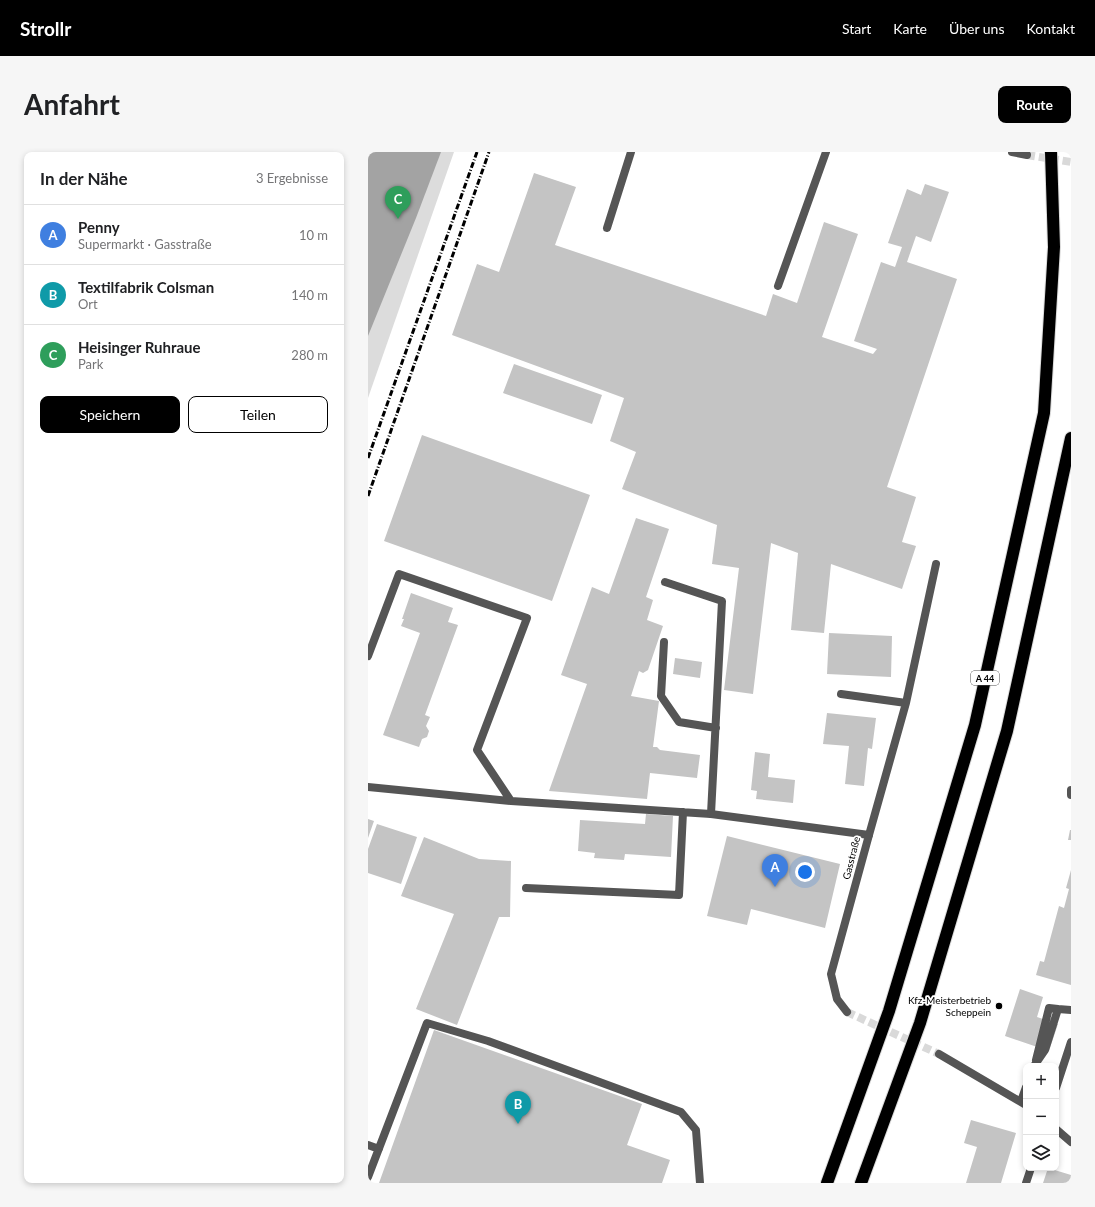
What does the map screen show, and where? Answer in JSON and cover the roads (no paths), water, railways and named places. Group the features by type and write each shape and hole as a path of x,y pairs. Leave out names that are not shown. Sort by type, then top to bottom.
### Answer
{"highway":[{"name":"A 44","path":"827,1183 889,1012 975,725 1044,413 1054,247 1050,152"},
{"path":"861,1183 920,1023 1007,731 1071,438"}],"street":[{"path":"607,228 631,152"},
{"path":"778,286 826,152"},
{"path":"1012,152 1027,155"},
{"path":"869,835 906,703 936,564"},
{"path":"368,656 399,574 527,618 477,750 511,801"},
{"path":"664,582 722,601 711,814"},
{"path":"664,642 661,696 679,722 716,728"},
{"path":"841,694 906,703"},
{"name":"Gasstraße","path":"368,787 511,801 711,814 869,835 831,974 837,999 847,1012"},
{"path":"1071,790 1071,795"},
{"path":"526,888 679,895 683,812"},
{"path":"1036,1063 1045,1050 1058,1009 1071,1010"},
{"path":"368,1177 427,1022 488,1041 681,1112 696,1130 700,1183"},
{"path":"1059,1079 1071,1042"},
{"path":"939,1054 1023,1103"},
{"path":"1059,1132 1071,1142"},
{"path":"368,1146 379,1149"},
{"path":"1026,1183 1030,1171"}],"tunnel":[{"path":"1027,155 1071,162"},
{"path":"847,1012 939,1054"}],"railway":[{"path":"368,458 477,152"},
{"path":"368,496 489,152"}],"place":[{"name":"Heisinger Ruhraue","path":"398,219"},
{"name":"Penny","path":"775,887"},
{"name":"Kfz-Meisterbetrieb Scheppein","path":"999,1006"},
{"name":"Textilfabrik Colsman","path":"518,1124"}]}
